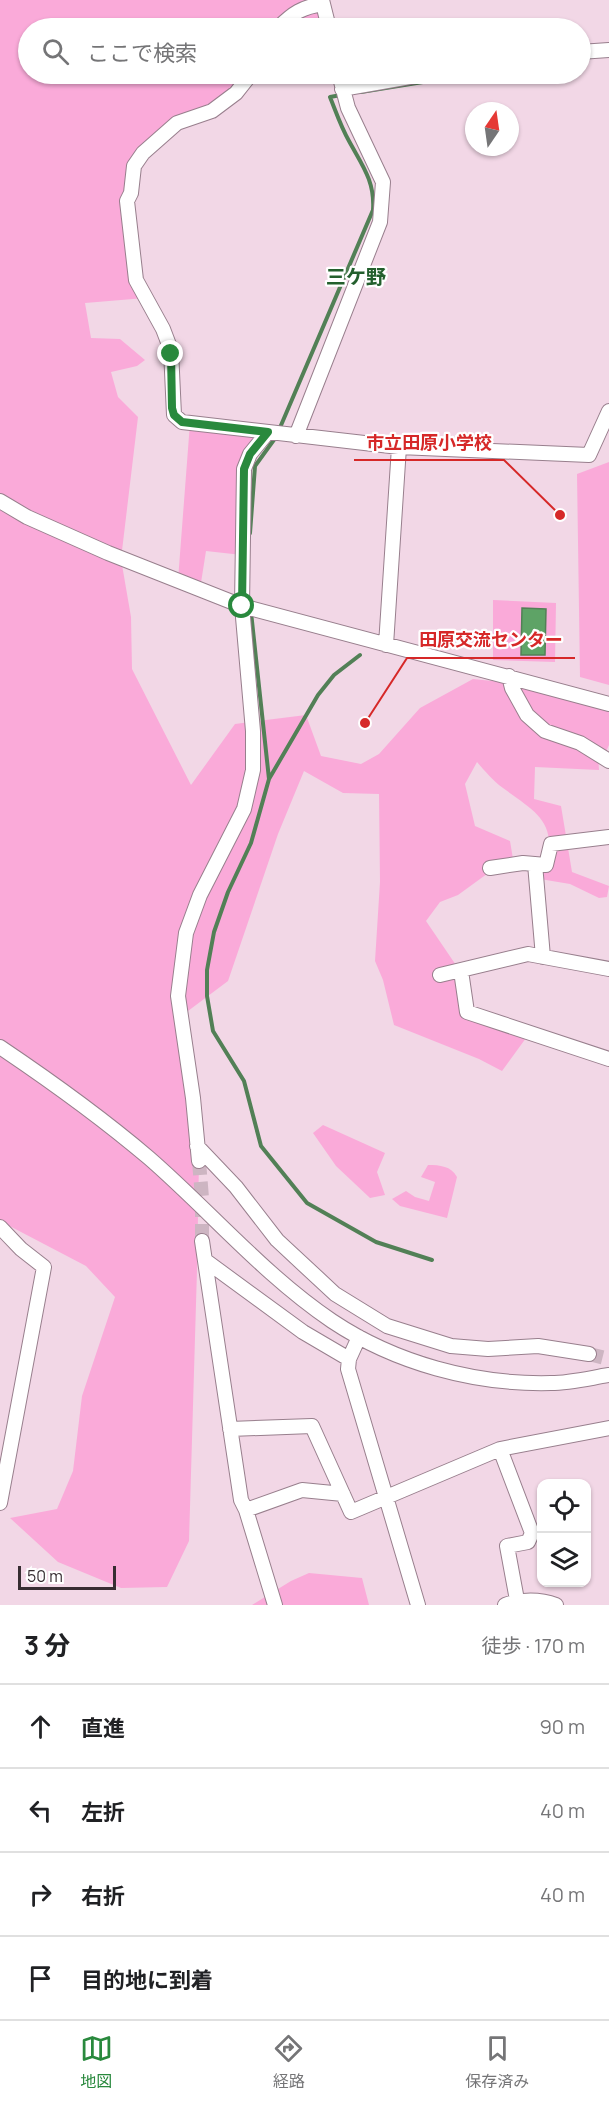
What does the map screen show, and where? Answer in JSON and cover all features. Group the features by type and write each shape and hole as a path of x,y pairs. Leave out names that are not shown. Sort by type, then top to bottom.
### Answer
{"street":[{"path":"288,18 294,12 323,2 327,18"},
{"path":"591,51 609,50"},
{"path":"243,84 236,93 213,111 177,123 142,153 134,166 131,193 127,201 136,280 163,329 171,350 174,415 182,422 399,447 589,454 609,411"},
{"path":"296,436 380,222 383,201 383,182 348,108 341,84"},
{"path":"342,89 370,84"},
{"path":"199,1161 188,1056 178,1007 180,973 190,923 200,895 244,809 253,770 253,731 242,606 244,469 250,454 268,432"},
{"path":"386,645 399,447"},
{"path":"0,501 27,517 108,553 242,606 609,704"},
{"path":"509,676 512,688 527,715 542,729 580,743 609,761"},
{"path":"490,868 546,865 551,844 609,837"},
{"path":"535,864 543,957"},
{"path":"440,975 528,954 609,969"},
{"path":"461,971 467,1012 609,1059"},
{"path":"0,1047 61,1088 149,1158 296,1293 359,1337 439,1370 493,1380 551,1383 609,1375"},
{"path":"197,1146 236,1186 277,1240 334,1294 387,1326 451,1346 488,1349 538,1346 589,1354"},
{"path":"0,1227 21,1249 44,1267 0,1503"},
{"path":"202,1241 241,1500 275,1605"},
{"path":"206,1262 303,1332 349,1359"},
{"path":"359,1337 349,1359 348,1370 418,1605"},
{"path":"230,1429 312,1426 351,1512 500,1449 609,1428"},
{"path":"500,1449 532,1533 528,1542 507,1546 511,1603 546,1601 556,1605"},
{"path":"246,1510 302,1490 343,1494"}],"shaded area":[{"path":"0,0 319,0 321,18 18,18 18,84 243,84 152,136 127,201 145,298 85,303 91,338 120,339 145,360 137,366 111,372 118,397 138,417 121,559 131,617 132,669 191,785 235,724 306,715 321,756 361,764 379,754 420,708 473,679 502,682 531,716 519,686 609,708 609,745 603,758 598,755 599,770 535,767 534,799 561,806 572,872 609,886 607,897 599,898 570,884 540,879 535,864 546,865 549,838 546,827 533,811 496,782 477,762 465,784 475,826 510,841 514,865 491,871 458,895 440,902 426,921 462,974 467,1012 526,1038 502,1071 479,1059 394,1025 383,980 375,961 380,882 379,794 343,793 304,771 278,834 228,981 180,1017 199,1161 197,1270 189,1541 167,1587 121,1588 58,1562 10,1518 57,1509 73,1471 82,1396 115,1297 86,1266 0,1221"},
{"path":"190,423 265,437 246,464 242,555 206,551 200,589 178,580"},
{"path":"609,462 609,685 580,677 577,474"},
{"path":"493,600 556,603 555,662 493,660"},
{"path":"522,608 546,609 545,655 521,655"},
{"path":"323,1125 385,1153 377,1172 385,1195 370,1198 336,1166 313,1133"},
{"path":"428,1165 445,1167 452,1170 457,1177 447,1218 400,1206 392,1199 406,1191 415,1197 429,1201 435,1182 421,1177"},
{"path":"309,1573 362,1578 369,1605 252,1605 291,1581"}],"waterway":[{"path":"361,92 410,84"},
{"path":"279,430 373,210 372,190 367,174 330,97 341,95"},
{"path":"250,533 255,466 276,437"},
{"path":"251,612 269,779"},
{"path":"360,655 334,675 318,695 269,779 251,843 228,892 214,932 207,970 207,996 213,1031 244,1081 261,1146 307,1203 376,1242 432,1260"}],"tunnel":[{"path":"199,1161 202,1241"},
{"path":"589,1354 609,1359"}],"place":[{"name":"市立田原小学校","path":"560,515"},
{"name":"田原交流センター","path":"365,723"}],"district":[{"name":"三ケ野","path":"356,277"}],"route":[{"path":"171,354 172,408 174,415 182,422 268,432 250,454 244,469 242,606"}]}
